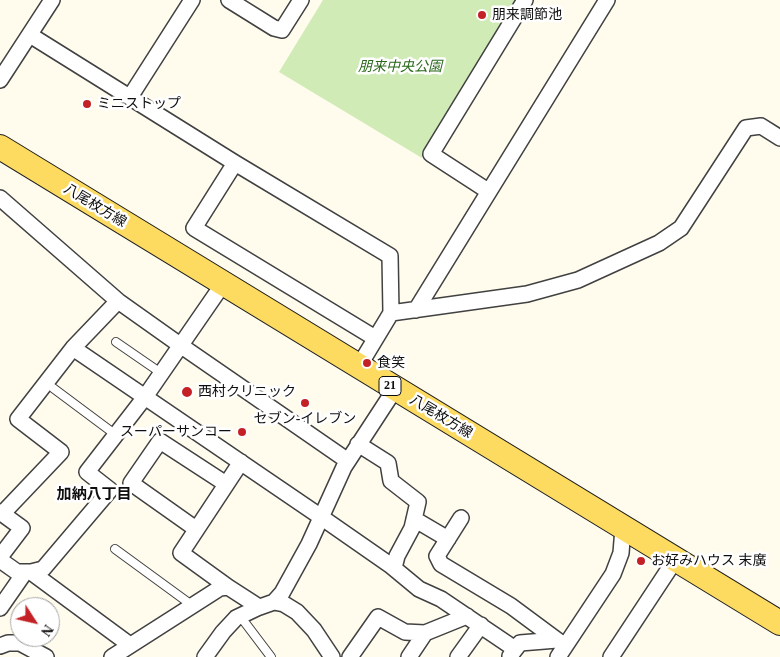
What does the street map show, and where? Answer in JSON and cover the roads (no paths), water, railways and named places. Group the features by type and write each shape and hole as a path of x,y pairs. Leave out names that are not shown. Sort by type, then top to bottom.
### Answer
{"main road":[{"name":"八尾枚方線","path":"0,147 780,623"}],"street":[{"path":"0,80 52,0"},
{"path":"130,97 192,0"},
{"path":"229,0 274,28 282,30 301,0"},
{"path":"488,192 431,154 525,0"},
{"path":"416,310 606,0"},
{"path":"30,35 235,163 390,256 391,313 359,366"},
{"path":"391,313 527,294 578,280 659,243 682,228 746,128 761,126 780,138"},
{"path":"235,163 194,228 375,338"},
{"path":"0,198 118,301 348,460"},
{"path":"118,301 73,348 18,419 61,452 1,513 22,528 0,558 17,572 43,569 110,490 87,472 145,397 223,284"},
{"path":"73,348 321,517 394,568 419,589 441,599 467,616 512,653 520,643 560,648"},
{"path":"274,602 282,593 304,552 344,466 395,389"},
{"path":"196,529 131,484 160,441 226,484"},
{"path":"358,444 388,463 391,481 418,502 412,528 397,556 394,568"},
{"path":"241,462 181,553 259,607"},
{"path":"461,518 437,556 441,564 511,606 560,648"},
{"path":"414,519 448,539"},
{"path":"560,648 613,574 621,553 623,528"},
{"path":"610,657 675,560"},
{"path":"0,608 28,572"},
{"path":"28,572 130,645"},
{"path":"112,657 220,588 228,587"},
{"path":"205,657 236,618 274,602 284,604 297,612 314,630 332,657"},
{"path":"350,657 378,618 405,632 425,633 467,616"},
{"path":"458,657 480,626"},
{"path":"409,657 425,633"},
{"path":"0,646 8,643 20,643 46,657"}],"lane":[{"path":"116,342 162,373"},
{"path":"53,388 116,435"},
{"path":"115,549 193,606"},
{"path":"240,616 271,657"}],"place":[{"name":"朋来調節池","path":"482,15"},
{"name":"ミニストップ","path":"87,104"},
{"name":"食笑","path":"367,363"},
{"name":"西村クリニック","path":"187,392"},
{"name":"セブン-イレブン","path":"305,403"},
{"name":"スーパーサンコー","path":"242,432"},
{"name":"お好みハウス 末廣","path":"641,561"}],"district":[{"name":"加納八丁目","path":"94,495"}],"park label":[{"name":"朋来中央公園","path":"400,67"}]}
